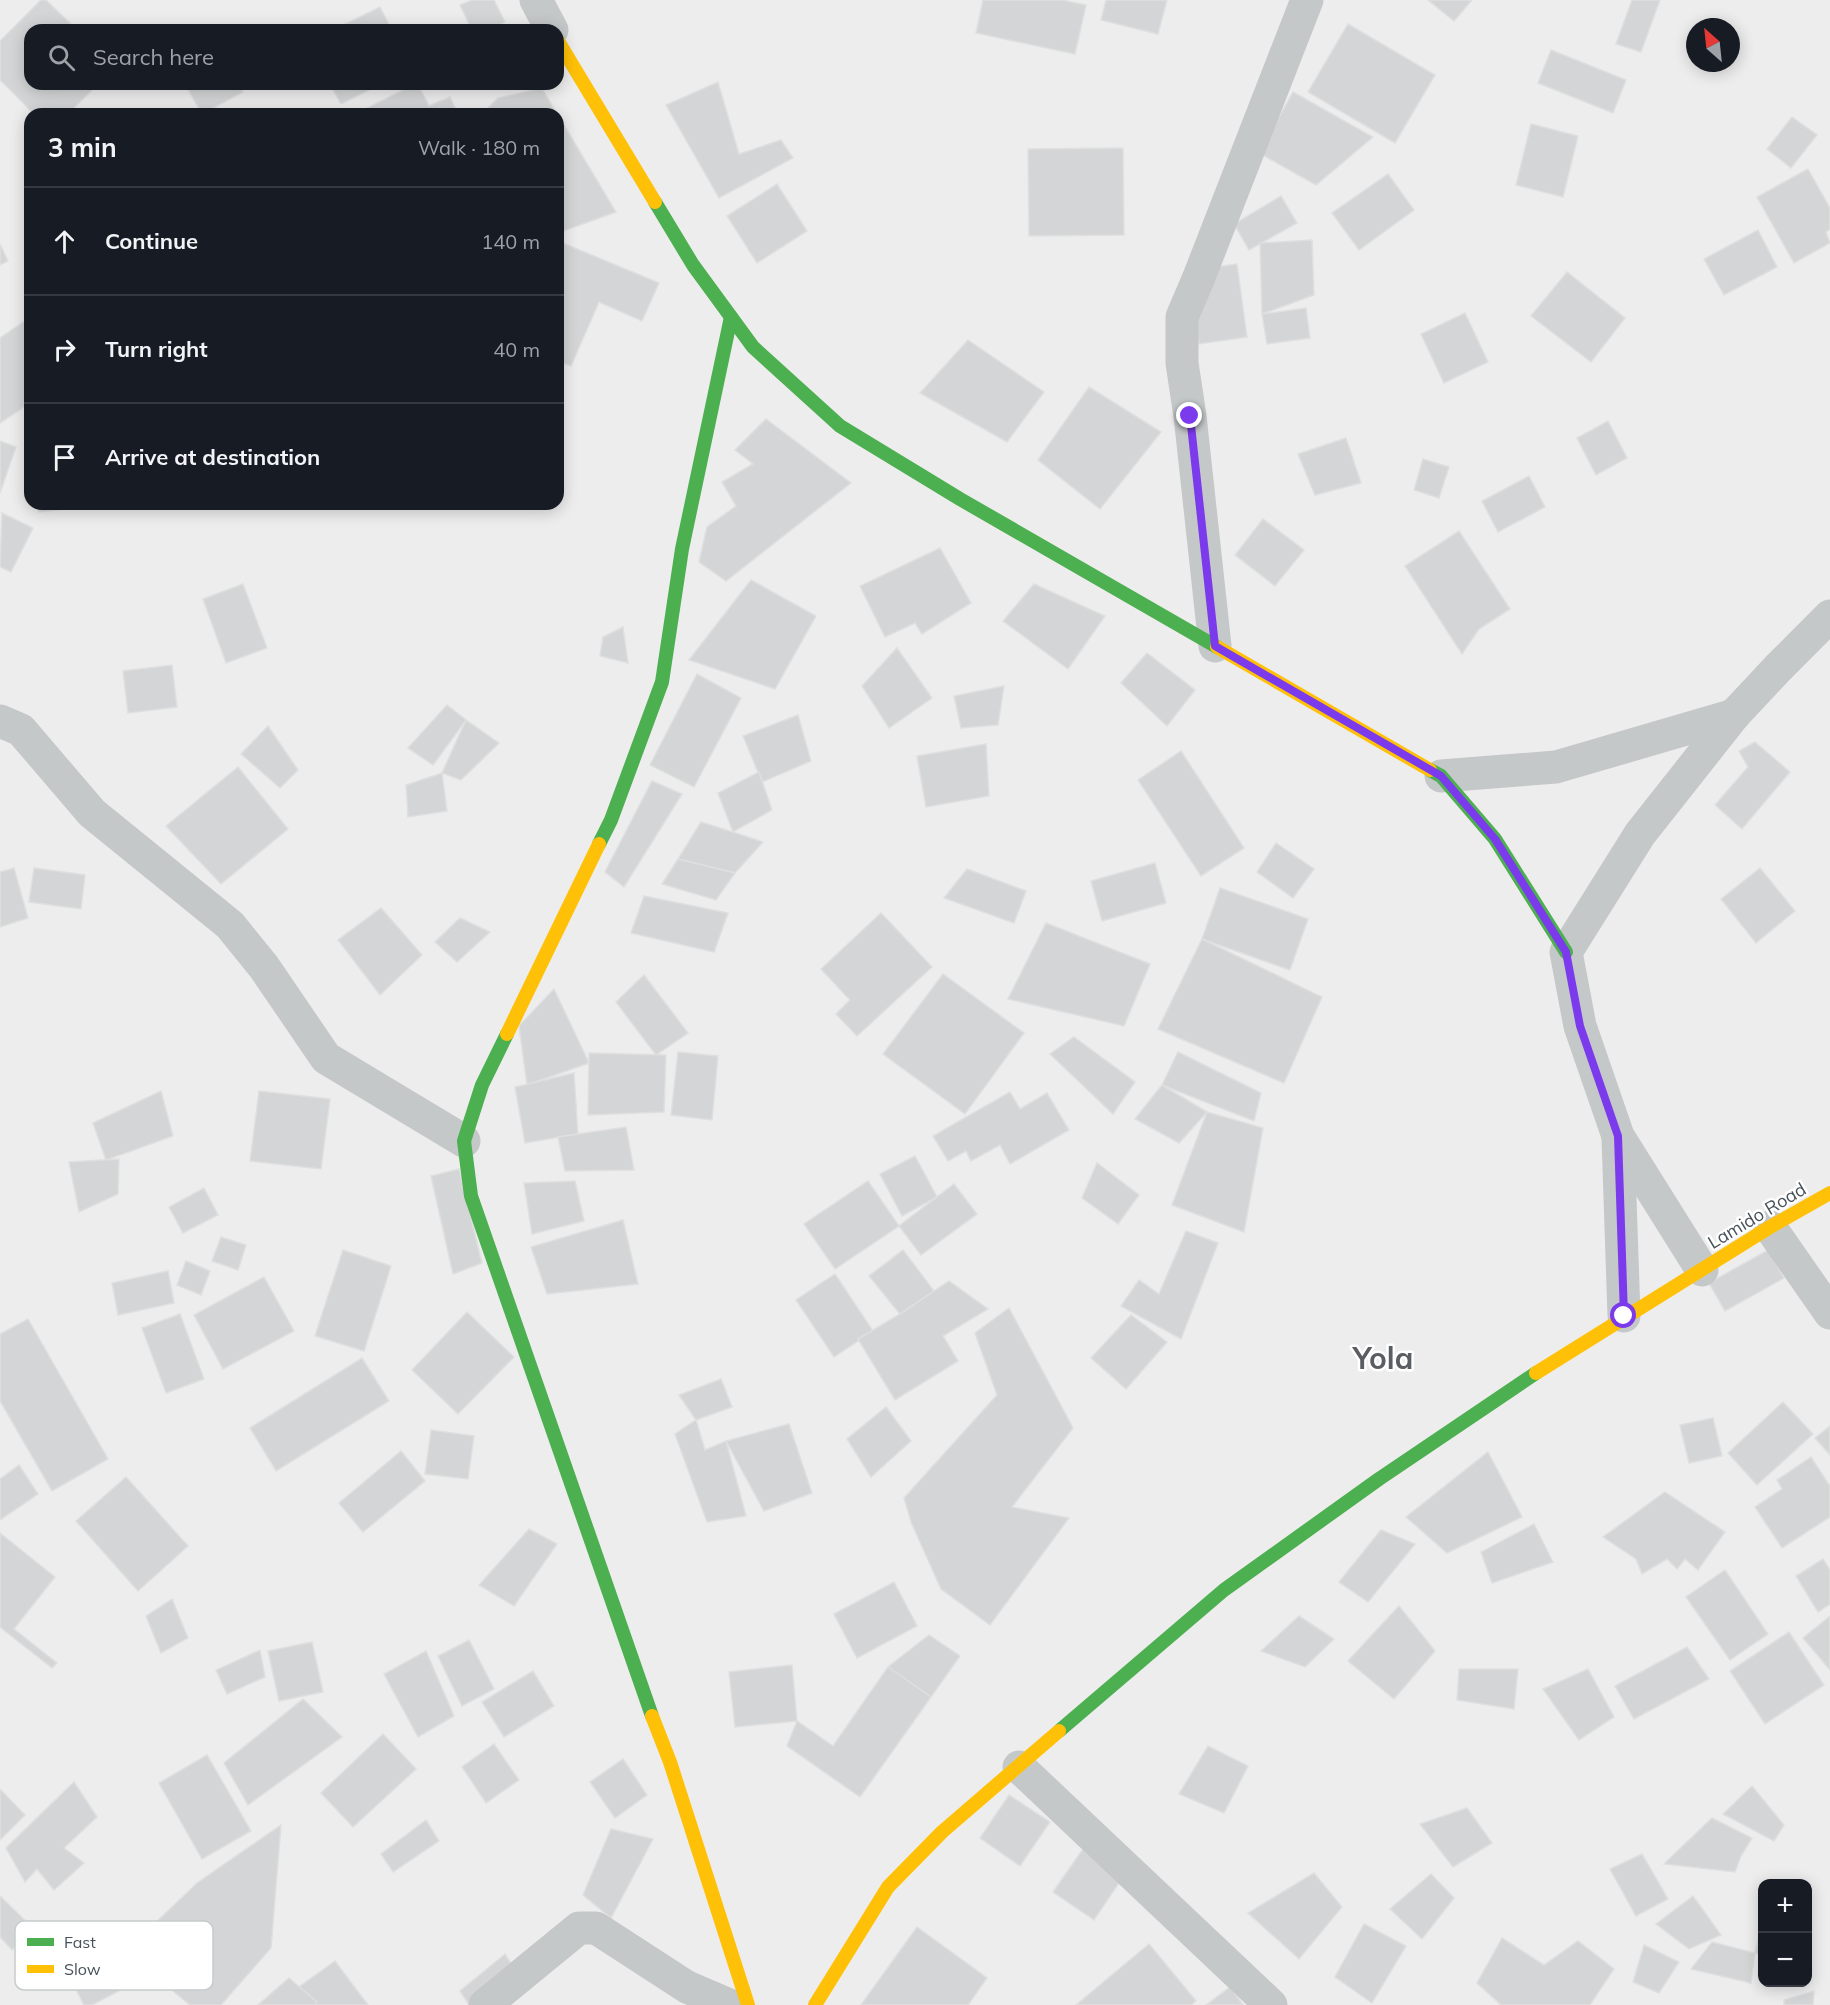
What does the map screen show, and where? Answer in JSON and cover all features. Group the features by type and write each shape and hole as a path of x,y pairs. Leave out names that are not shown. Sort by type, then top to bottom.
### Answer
{"street":[{"path":"536,0 549,24"},
{"path":"1215,646 1190,416 1182,363 1182,317 1307,0"},
{"path":"564,51 693,265 753,347 840,426 971,505 1441,776 1495,839 1566,952 1580,1026 1618,1136 1702,1270"},
{"path":"731,317 682,549 662,682 611,820 482,1085 464,1141 471,1196 646,1701 670,1762 748,2005"},
{"path":"1566,952 1640,834 1734,715 1778,668 1826,626"},
{"path":"1441,776 1556,766 1734,715"},
{"path":"0,721 21,730 92,813 230,924 264,967 326,1058 464,1141"},
{"path":"1618,1136 1624,1316"},
{"name":"Lamido Road","path":"815,2005 888,1887 942,1832 1224,1590 1379,1479 1549,1364 1770,1227 1830,1193"},
{"path":"1770,1227 1830,1313"},
{"path":"1019,1767 1271,2005"},
{"path":"485,2005 579,1928 596,1928 687,1987 729,2005"}],"building":[{"path":"41,0 46,0 71,24 24,24 24,90 92,90 74,108 28,108 0,80 0,41"},
{"path":"472,0 494,0 505,22 469,24 460,5"},
{"path":"983,0 1062,0 1086,5 1075,54 976,33"},
{"path":"1106,0 1167,0 1158,34 1101,20"},
{"path":"1428,0 1472,0 1454,21"},
{"path":"1632,0 1660,0 1641,52 1616,44"},
{"path":"380,7 389,24 345,24"},
{"path":"1348,24 1435,75 1395,143 1308,92"},
{"path":"1551,50 1626,80 1613,113 1538,83"},
{"path":"718,82 739,154 781,140 793,158 719,198 666,105"},
{"path":"188,90 242,90 243,92 213,108 199,108"},
{"path":"333,90 369,90 341,104"},
{"path":"403,90 421,90 429,106 450,97 455,108 367,108"},
{"path":"543,90 554,108 488,108 498,98"},
{"path":"1293,92 1373,137 1316,185 1259,153"},
{"path":"1792,117 1817,135 1791,168 1767,149"},
{"path":"1531,124 1578,136 1563,197 1516,185"},
{"path":"564,125 616,212 564,231"},
{"path":"1123,148 1124,235 1029,236 1028,149"},
{"path":"1808,169 1830,208 1830,229 1826,232 1830,243 1794,263 1757,197"},
{"path":"1388,174 1414,210 1359,250 1332,213"},
{"path":"777,184 807,231 757,263 727,216"},
{"path":"1281,196 1297,223 1249,250 1234,224"},
{"path":"1758,230 1777,267 1724,295 1704,259"},
{"path":"1312,240 1314,295 1262,314 1260,243"},
{"path":"564,243 659,283 642,321 599,302 571,366 564,363"},
{"path":"0,244 8,261 0,265"},
{"path":"1237,264 1247,337 1199,344 1188,271"},
{"path":"1567,272 1625,318 1591,362 1531,316"},
{"path":"1306,308 1310,338 1267,344 1262,314"},
{"path":"1465,313 1488,362 1444,383 1421,334"},
{"path":"24,321 24,407 0,423 0,338"},
{"path":"968,340 1044,392 1007,442 920,393"},
{"path":"1089,387 1161,432 1100,509 1038,460"},
{"path":"766,419 851,483 726,581 699,562 707,527 736,506 722,482 753,464 735,450"},
{"path":"1608,421 1627,458 1596,475 1577,438"},
{"path":"1346,438 1361,483 1315,495 1298,454"},
{"path":"0,441 16,447 0,493"},
{"path":"1423,459 1449,467 1439,498 1414,490"},
{"path":"1529,476 1545,507 1498,532 1482,501"},
{"path":"2,513 33,528 11,572 0,567"},
{"path":"1263,519 1304,550 1275,586 1235,555"},
{"path":"1459,531 1510,609 1479,629 1462,654 1405,566"},
{"path":"940,548 971,603 922,634 915,623 885,637 860,586"},
{"path":"751,580 816,616 775,689 689,660"},
{"path":"243,584 267,648 226,663 203,599"},
{"path":"1034,584 1105,616 1068,669 1003,621"},
{"path":"623,627 628,663 600,656 603,637"},
{"path":"897,648 932,698 889,728 862,686"},
{"path":"1147,653 1195,690 1167,726 1121,683"},
{"path":"172,665 177,707 128,713 123,671"},
{"path":"697,674 741,698 694,787 650,765"},
{"path":"1004,686 998,725 961,728 954,696"},
{"path":"447,705 466,720 433,765 408,748"},
{"path":"798,715 811,761 762,782 743,736"},
{"path":"466,720 499,743 461,780 442,773"},
{"path":"268,726 298,770 280,788 241,754"},
{"path":"1755,742 1790,772 1742,829 1715,805 1748,767 1739,751"},
{"path":"986,744 989,796 926,807 917,756"},
{"path":"1181,751 1244,848 1201,876 1138,780"},
{"path":"238,767 288,829 221,884 166,826"},
{"path":"759,772 772,810 733,832 718,793"},
{"path":"442,773 447,811 408,817 406,785"},
{"path":"652,781 682,794 624,887 605,872"},
{"path":"701,822 763,842 735,873 678,859"},
{"path":"1276,843 1314,869 1293,898 1257,872"},
{"path":"678,859 735,873 716,900 662,884"},
{"path":"1155,863 1166,903 1102,921 1091,881"},
{"path":"14,868 28,918 0,927 0,872"},
{"path":"34,868 85,875 81,909 29,902"},
{"path":"1760,868 1795,911 1756,943 1721,899"},
{"path":"967,869 1026,891 1014,923 944,898"},
{"path":"1220,888 1308,919 1290,970 1202,939"},
{"path":"644,896 728,913 714,952 631,933"},
{"path":"381,908 422,955 380,995 338,940"},
{"path":"881,913 932,967 857,1036 836,1014 850,1000 821,969"},
{"path":"460,918 490,932 457,962 435,942"},
{"path":"1046,923 1150,964 1124,1026 1008,999"},
{"path":"1202,939 1322,997 1284,1083 1158,1029"},
{"path":"943,974 1024,1033 965,1114 883,1054"},
{"path":"644,975 688,1033 656,1055 616,1002"},
{"path":"554,989 589,1063 527,1085 519,1026"},
{"path":"1074,1037 1135,1082 1113,1114 1050,1054"},
{"path":"678,1052 718,1056 712,1120 671,1115"},
{"path":"1178,1052 1261,1093 1254,1121 1162,1085"},
{"path":"589,1053 666,1055 664,1112 588,1115"},
{"path":"574,1073 578,1134 525,1143 515,1087"},
{"path":"1162,1085 1207,1112 1179,1143 1135,1119"},
{"path":"161,1091 173,1136 106,1160 93,1123"},
{"path":"259,1091 330,1099 321,1169 250,1161"},
{"path":"1010,1092 1020,1109 1047,1093 1069,1130 1010,1164 1000,1145 971,1161 966,1151 948,1161 933,1136"},
{"path":"1207,1112 1263,1128 1244,1232 1172,1205"},
{"path":"626,1127 634,1170 565,1171 558,1137"},
{"path":"915,1156 937,1197 902,1216 880,1174"},
{"path":"119,1159 118,1194 79,1212 69,1162"},
{"path":"1097,1163 1139,1195 1118,1224 1082,1198"},
{"path":"459,1169 482,1263 453,1274 431,1176"},
{"path":"575,1181 584,1221 532,1234 524,1183"},
{"path":"868,1181 899,1226 835,1269 804,1224"},
{"path":"954,1184 977,1214 921,1255 899,1226"},
{"path":"204,1188 218,1215 183,1233 169,1207"},
{"path":"623,1220 638,1284 547,1294 531,1247"},
{"path":"1186,1231 1218,1243 1181,1339 1121,1306 1139,1280 1159,1294"},
{"path":"221,1237 246,1245 238,1270 212,1261"},
{"path":"343,1250 391,1266 364,1351 315,1336"},
{"path":"903,1250 934,1291 900,1314 869,1276"},
{"path":"1768,1250 1784,1278 1725,1311 1709,1283"},
{"path":"186,1261 210,1271 201,1295 177,1285"},
{"path":"168,1271 174,1303 118,1315 112,1283"},
{"path":"835,1274 873,1331 834,1357 796,1300"},
{"path":"264,1277 294,1331 223,1369 194,1315"},
{"path":"949,1281 988,1309 943,1336 958,1361 895,1400 858,1339"},
{"path":"1009,1308 1073,1428 1012,1507 1069,1518 990,1625 941,1589 911,1522 904,1498 997,1395 975,1333"},
{"path":"467,1312 514,1357 458,1414 412,1370"},
{"path":"180,1314 204,1379 166,1393 142,1328"},
{"path":"1131,1315 1167,1342 1126,1389 1091,1358"},
{"path":"28,1319 108,1459 52,1491 0,1401 0,1334"},
{"path":"362,1358 389,1401 276,1471 250,1428"},
{"path":"721,1379 732,1407 696,1420 679,1395"},
{"path":"1783,1402 1813,1434 1757,1485 1728,1453"},
{"path":"886,1407 911,1441 871,1477 847,1439"},
{"path":"1713,1418 1722,1456 1689,1463 1680,1425"},
{"path":"696,1420 705,1450 726,1441 746,1516 707,1522 675,1434"},
{"path":"789,1424 812,1493 764,1511 726,1441"},
{"path":"1830,1426 1830,1455 1815,1438"},
{"path":"431,1430 474,1436 468,1479 425,1474"},
{"path":"401,1451 425,1481 363,1532 339,1503"},
{"path":"1488,1452 1522,1517 1447,1553 1406,1517"},
{"path":"1811,1457 1830,1486 1830,1517 1782,1548 1755,1507 1782,1489 1777,1480"},
{"path":"19,1465 38,1494 0,1520 0,1479"},
{"path":"126,1477 188,1546 138,1591 76,1521"},
{"path":"1665,1492 1725,1532 1698,1570 1685,1559 1677,1569 1667,1559 1642,1574 1636,1559 1603,1537"},
{"path":"1534,1524 1553,1562 1492,1583 1481,1552"},
{"path":"529,1529 557,1544 514,1606 479,1585"},
{"path":"1381,1530 1415,1544 1368,1602 1339,1582"},
{"path":"0,1533 55,1577 14,1629 57,1663 52,1668 0,1627"},
{"path":"1823,1559 1830,1570 1830,1604 1818,1612 1796,1576"},
{"path":"1725,1570 1768,1634 1730,1660 1686,1597"},
{"path":"894,1582 917,1626 857,1658 834,1614"},
{"path":"172,1599 188,1638 161,1653 146,1616"},
{"path":"1399,1606 1435,1651 1394,1699 1348,1661"},
{"path":"1299,1616 1334,1639 1305,1667 1261,1651"},
{"path":"1830,1616 1830,1670 1803,1638"},
{"path":"1789,1632 1824,1685 1765,1724 1730,1671"},
{"path":"929,1635 960,1656 931,1697 888,1667"},
{"path":"469,1640 494,1689 462,1706 438,1656"},
{"path":"312,1642 323,1692 279,1701 268,1651"},
{"path":"1687,1647 1709,1679 1634,1719 1615,1686"},
{"path":"260,1650 265,1677 227,1694 216,1670"},
{"path":"426,1651 454,1716 418,1737 384,1674"},
{"path":"792,1665 797,1721 735,1727 729,1672"},
{"path":"888,1667 931,1697 860,1797 787,1746 797,1721 833,1746"},
{"path":"1459,1669 1518,1669 1514,1709 1457,1700"},
{"path":"1588,1669 1614,1717 1579,1740 1543,1689"},
{"path":"533,1671 554,1706 504,1737 482,1702"},
{"path":"303,1699 342,1737 248,1805 224,1763"},
{"path":"383,1734 416,1769 353,1827 321,1793"},
{"path":"494,1744 519,1780 486,1803 462,1767"},
{"path":"1208,1746 1248,1766 1224,1813 1179,1794"},
{"path":"207,1755 251,1831 202,1859 159,1783"},
{"path":"623,1759 647,1795 615,1818 590,1782"},
{"path":"74,1782 97,1817 64,1848 84,1863 54,1890 37,1869 25,1882 6,1848"},
{"path":"1752,1786 1784,1825 1774,1841 1723,1814"},
{"path":"0,1789 25,1815 0,1840"},
{"path":"1009,1795 1050,1822 1020,1866 980,1838"},
{"path":"1467,1808 1492,1843 1453,1867 1420,1824"},
{"path":"1712,1818 1752,1838 1735,1872 1664,1864"},
{"path":"426,1820 439,1841 393,1872 381,1854"},
{"path":"281,1825 271,1948 221,2005 190,2005 172,1990 213,1990 213,1921 157,1921 197,1883"},
{"path":"611,1829 653,1839 611,1918 583,1895"},
{"path":"1083,1849 1123,1877 1094,1920 1053,1892"},
{"path":"1642,1854 1668,1899 1636,1916 1610,1869"},
{"path":"1314,1873 1342,1907 1299,1959 1248,1913"},
{"path":"1431,1874 1454,1898 1422,1939 1390,1909"},
{"path":"0,1896 26,1921 15,1921 15,1947 12,1950 0,1937"},
{"path":"1693,1896 1721,1935 1689,1949 1656,1924"},
{"path":"1364,1924 1406,1946 1372,2003 1335,1977"},
{"path":"917,1927 987,1978 968,2005 861,2005"},
{"path":"1502,1938 1544,1965 1578,1941 1614,1969 1590,2005 1501,2005 1477,1983"},
{"path":"1712,1942 1755,1953 1751,1983 1691,1969"},
{"path":"1149,1944 1196,2001 1191,2005 1076,2005"},
{"path":"1644,1945 1679,1962 1659,1993 1633,1982"},
{"path":"505,1954 523,1983 469,2005 460,1991"},
{"path":"335,1961 368,2005 308,2005 299,1987"},
{"path":"289,1978 317,2002 315,2005 258,2005"},
{"path":"1230,1987 1243,2005 1206,2005"},
{"path":"76,1990 119,1991 92,2005 84,2005"},
{"path":"1814,1991 1813,2005 1784,2005 1784,2000"}],"traffic: fast":[{"path":"655,202 693,265 753,347 840,426 960,499 1217,647"},
{"path":"599,844 611,820 662,682 682,549 731,317"},
{"path":"1430,770 1441,776 1495,839 1566,952"},
{"path":"507,1034 482,1085 464,1141 471,1196 652,1716"},
{"path":"1059,1731 1224,1590 1379,1479 1536,1373"}],"traffic: slow":[{"path":"564,51 655,202"},
{"path":"1217,647 1430,770"},
{"path":"507,1034 599,844"},
{"path":"1536,1373 1770,1227 1830,1193"},
{"path":"652,1716 670,1762 748,2005"},
{"path":"815,2005 888,1887 942,1832 1059,1731"}],"district":[{"name":"Yola","path":"1383,1359"}],"route":[{"path":"1190,416 1215,646 1441,776 1495,839 1566,952 1580,1026 1618,1136 1624,1316"}]}
